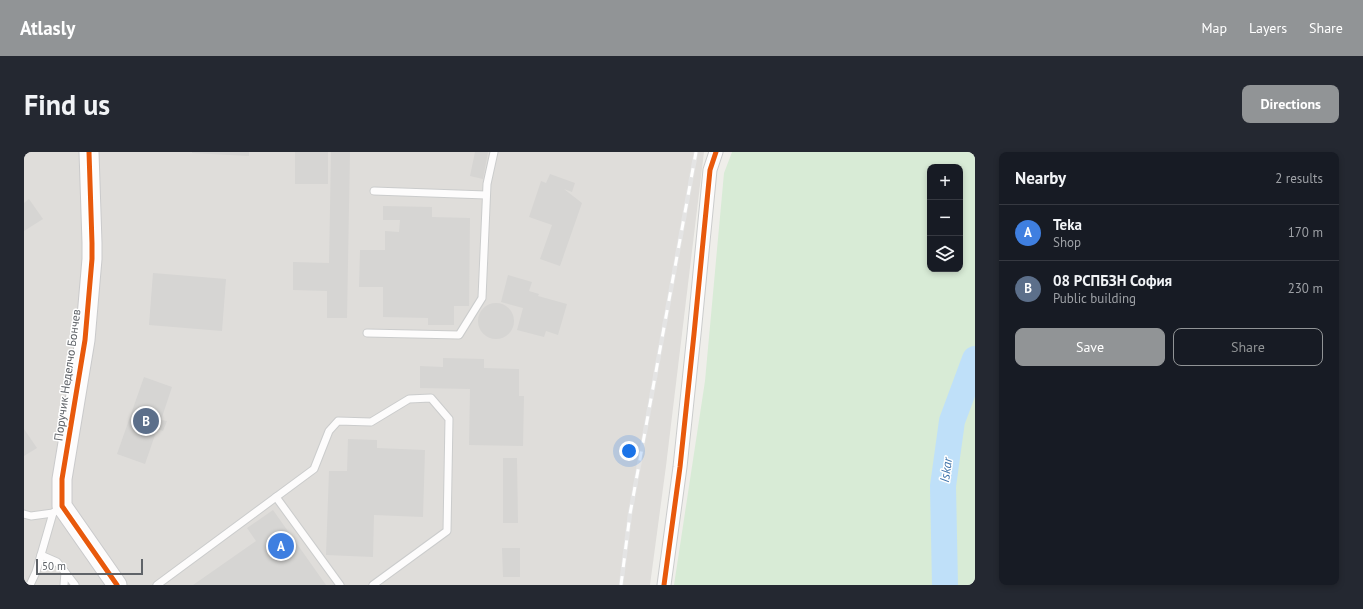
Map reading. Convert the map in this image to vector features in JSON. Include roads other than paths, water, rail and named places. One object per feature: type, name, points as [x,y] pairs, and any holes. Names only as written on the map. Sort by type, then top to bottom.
[{"type":"street","name":"Поручик Неделчо Бончев","points":[[57,509],[85,340],[92,243],[88,152]]},
{"type":"street","points":[[664,585],[681,452],[710,170],[716,152]]},
{"type":"street","points":[[57,509],[117,585]]},
{"type":"lane","points":[[367,333],[459,335],[482,298],[486,195],[494,152]]},
{"type":"lane","points":[[374,191],[486,195]]},
{"type":"lane","points":[[157,585],[314,469],[329,431],[338,421],[371,422],[409,399],[431,398],[449,420],[448,531],[373,585]]},
{"type":"lane","points":[[276,497],[340,585]]},
{"type":"lane","points":[[24,514],[31,516],[57,509]]},
{"type":"lane","points":[[30,585],[36,572],[57,509]]},
{"type":"lane","points":[[41,555],[56,562],[75,585]]},
{"type":"lane","points":[[64,585],[65,572]]},
{"type":"waterway","name":"Iskar","points":[[945,585],[943,486],[952,421],[975,359]]},
{"type":"railway","points":[[621,585],[630,514],[696,152]]},
{"type":"place","name":"08 РСПБЗН София","points":[[146,421]]},
{"type":"place","name":"Teka","points":[[281,546]]}]
